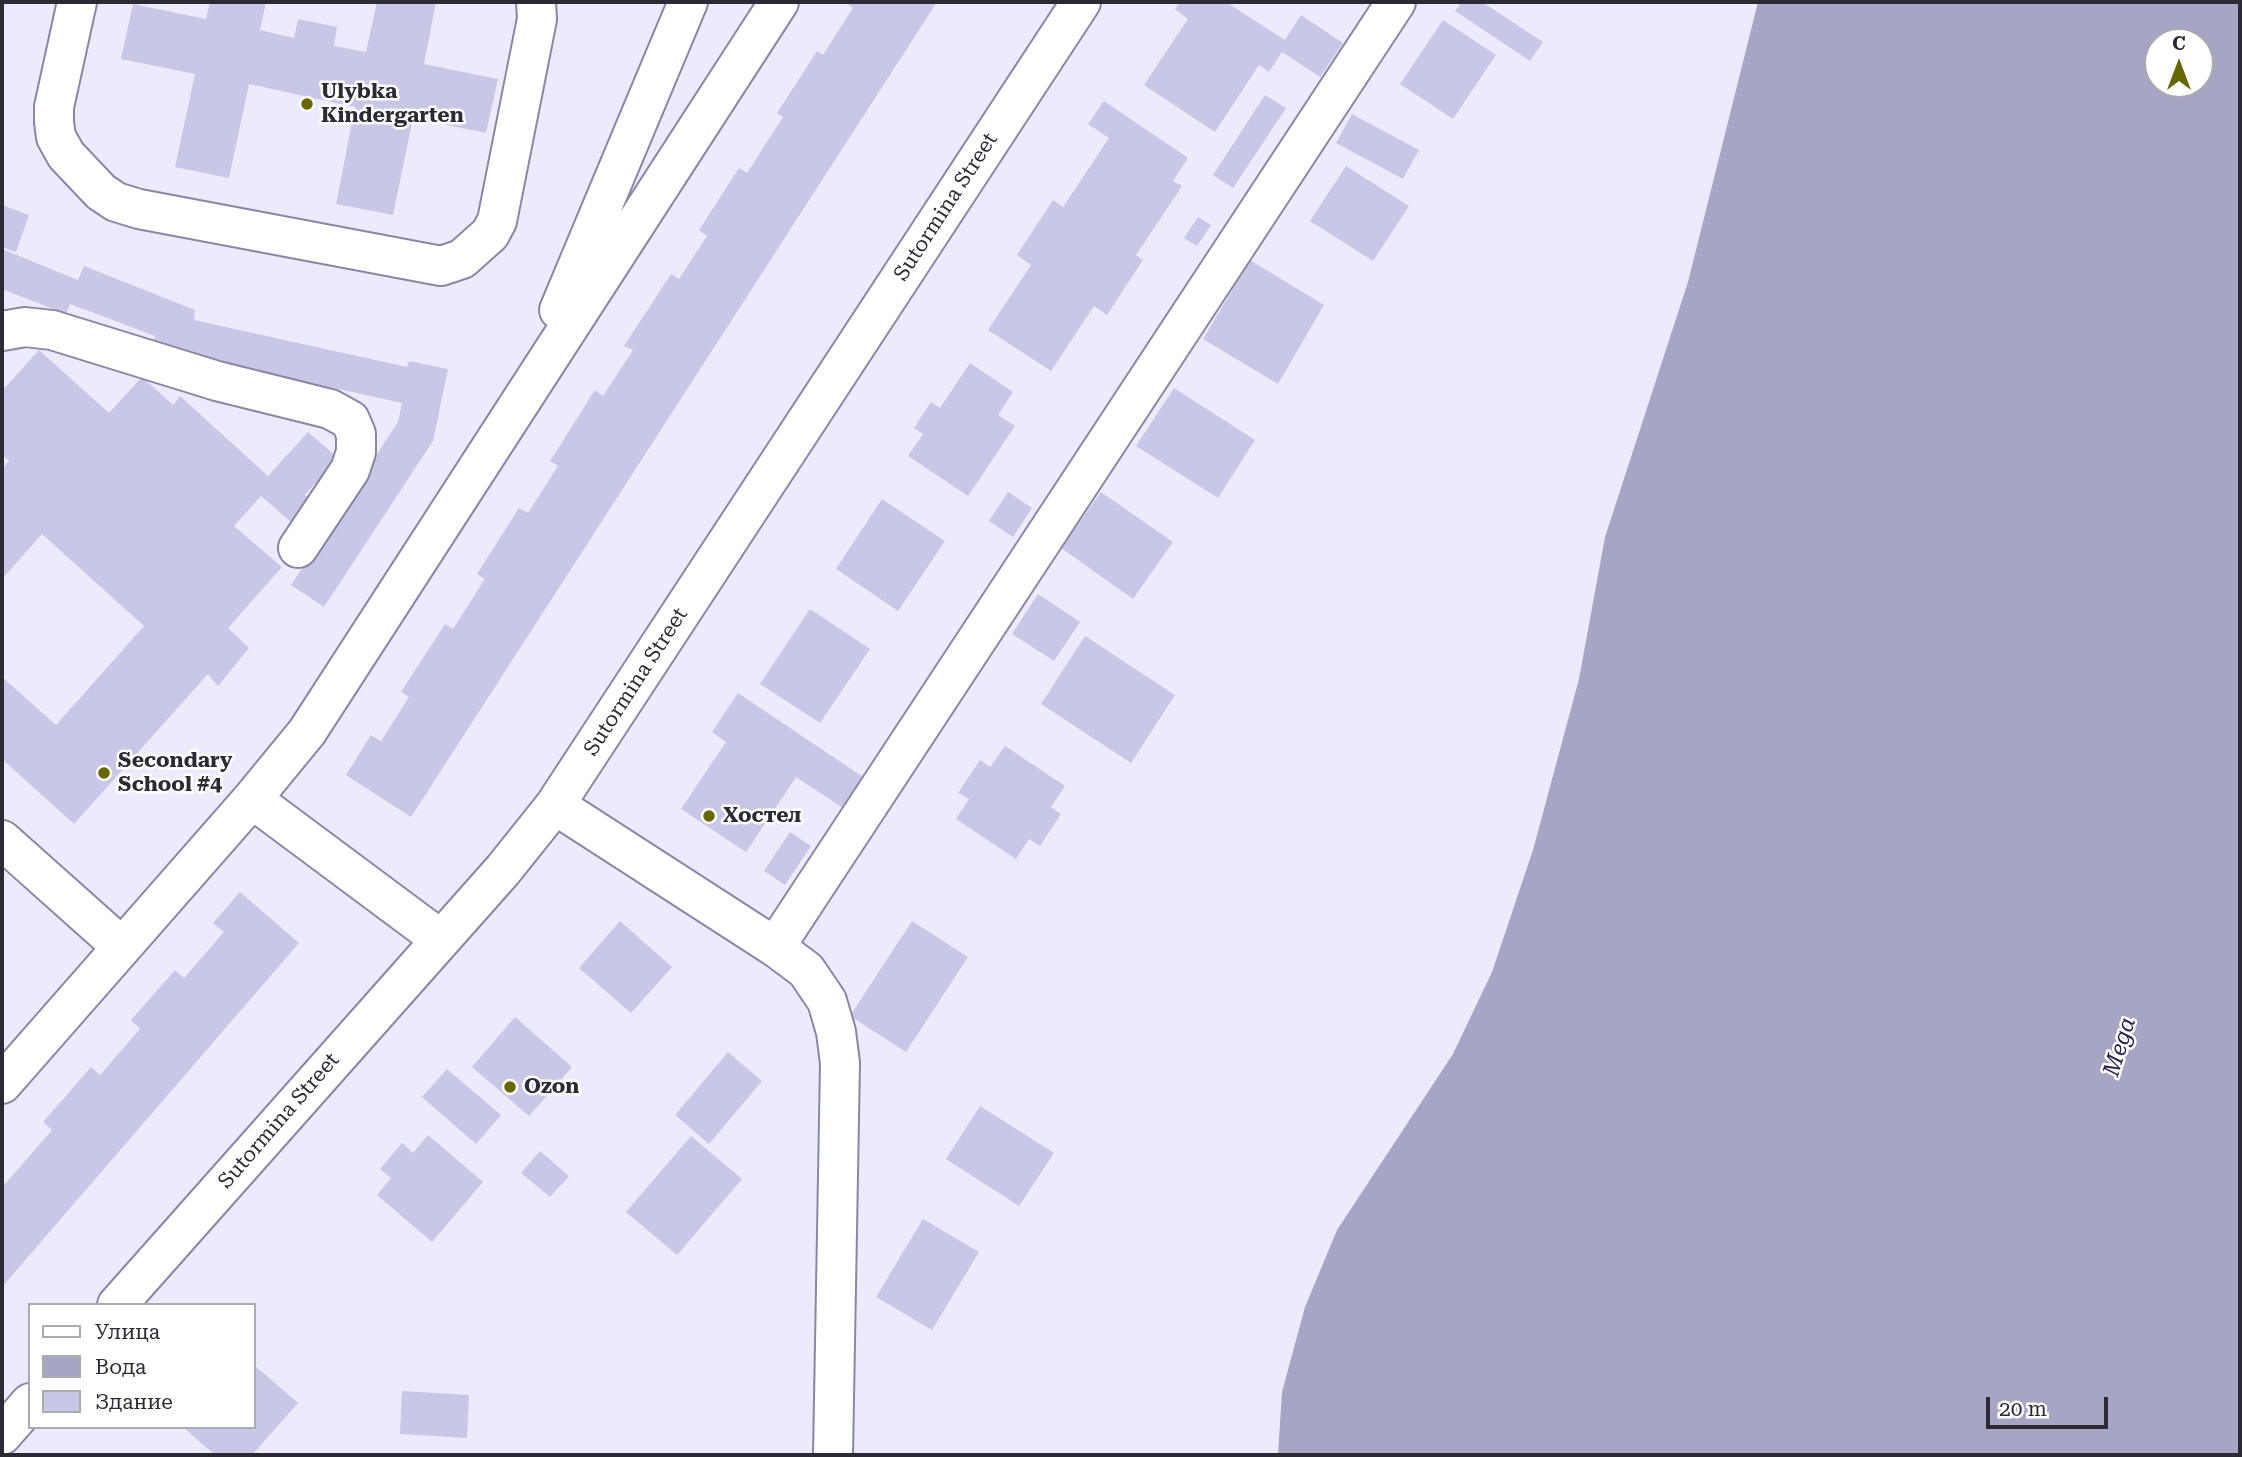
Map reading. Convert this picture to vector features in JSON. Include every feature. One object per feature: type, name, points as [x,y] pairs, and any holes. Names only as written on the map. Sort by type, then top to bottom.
[{"type":"street","points":[[77,2],[54,107],[54,122],[56,137],[66,155],[102,192],[116,202],[139,209],[441,266],[463,259],[490,234],[497,221],[537,19],[536,2]]},
{"type":"street","points":[[521,401],[688,2]]},
{"type":"street","points":[[2,1084],[253,799],[307,732],[779,2]]},
{"type":"street","name":"Sutormina Street","points":[[119,1303],[503,870],[555,805],[1081,2]]},
{"type":"street","points":[[775,947],[1396,2]]},
{"type":"street","points":[[2,331],[25,327],[52,330],[206,377],[330,409],[350,420],[356,434],[356,452],[350,470],[298,548]]},
{"type":"street","points":[[253,799],[440,939]]},
{"type":"street","points":[[555,805],[775,947],[806,970],[827,1002],[836,1032],[840,1063],[833,1455]]},
{"type":"street","points":[[2,840],[122,947]]},
{"type":"street","points":[[2,1435],[28,1405]]},
{"type":"water","name":"Mega","points":[[1758,2],[2240,2],[2240,1455],[1278,1455],[1282,1392],[1305,1307],[1337,1230],[1453,1054],[1492,972],[1533,850],[1579,679],[1605,537],[1688,282]]},
{"type":"building","points":[[210,2],[266,2],[260,30],[294,38],[298,19],[337,27],[334,46],[366,52],[377,2],[436,2],[424,64],[498,79],[486,133],[413,118],[393,215],[336,204],[355,107],[249,84],[229,178],[175,167],[195,74],[121,59],[133,4],[206,19]]},
{"type":"building","points":[[849,2],[937,2],[411,817],[346,775],[371,735],[381,741],[409,697],[401,692],[445,624],[453,629],[485,579],[477,574],[519,508],[528,513],[558,466],[550,461],[595,390],[603,396],[633,350],[624,346],[671,274],[679,279],[707,236],[699,230],[739,168],[747,173],[783,117],[777,113],[817,51],[823,55],[853,8]]},
{"type":"building","points":[[1180,2],[1226,2],[1285,40],[1301,15],[1343,43],[1320,77],[1282,52],[1269,72],[1259,65],[1215,132],[1144,85],[1188,19],[1175,9]]},
{"type":"building","points":[[1462,2],[1482,2],[1543,42],[1530,61],[1455,11]]},
{"type":"building","points":[[1443,20],[1496,55],[1453,119],[1400,84]]},
{"type":"building","points":[[1265,95],[1286,108],[1233,188],[1213,175]]},
{"type":"building","points":[[1104,101],[1188,158],[1173,181],[1182,186],[1136,255],[1143,260],[1107,315],[1094,306],[1051,371],[988,330],[1031,265],[1017,255],[1053,200],[1063,207],[1109,138],[1088,124]]},
{"type":"building","points":[[1352,114],[1419,150],[1403,179],[1336,143]]},
{"type":"building","points":[[1346,166],[1409,206],[1373,261],[1310,221]]},
{"type":"building","points":[[2,205],[29,215],[16,252],[2,247]]},
{"type":"building","points":[[1198,217],[1211,225],[1197,246],[1184,238]]},
{"type":"building","points":[[2,249],[78,280],[84,266],[195,310],[194,320],[407,367],[409,361],[448,369],[433,441],[324,607],[291,585],[398,422],[402,403],[152,348],[155,336],[70,304],[66,314],[2,289]]},
{"type":"building","points":[[1250,260],[1324,305],[1278,384],[1203,339]]},
{"type":"building","points":[[39,350],[109,413],[142,377],[173,405],[180,396],[268,476],[308,432],[338,458],[305,495],[312,500],[292,523],[261,496],[234,526],[282,567],[228,628],[249,648],[218,686],[208,674],[74,824],[2,759],[2,677],[56,725],[144,626],[42,534],[2,579],[2,469],[9,461],[2,454],[2,391]]},
{"type":"building","points":[[970,363],[1013,392],[998,415],[1015,426],[968,496],[908,456],[923,434],[914,428],[931,402],[940,408]]},
{"type":"building","points":[[1174,388],[1255,440],[1218,498],[1136,446]]},
{"type":"building","points":[[1008,492],[1032,508],[1013,537],[989,521]]},
{"type":"building","points":[[1101,492],[1173,542],[1133,599],[1061,548]]},
{"type":"building","points":[[882,499],[945,541],[898,611],[836,569]]},
{"type":"building","points":[[1038,594],[1080,622],[1054,661],[1012,634]]},
{"type":"building","points":[[810,609],[870,649],[820,723],[760,684]]},
{"type":"building","points":[[1085,636],[1175,695],[1131,763],[1041,704]]},
{"type":"building","points":[[738,693],[869,781],[849,812],[796,777],[746,852],[681,809],[726,742],[712,732]]},
{"type":"building","points":[[1005,746],[1065,786],[1051,807],[1061,814],[1040,846],[1029,839],[1016,859],[956,819],[969,799],[958,793],[980,760],[990,767]]},
{"type":"building","points":[[790,832],[811,846],[785,885],[764,871]]},
{"type":"building","points":[[240,892],[299,943],[2,1287],[2,1181],[5,1184],[52,1130],[43,1122],[91,1067],[100,1075],[140,1029],[131,1020],[175,970],[184,978],[224,932],[213,923]]},
{"type":"building","points":[[620,921],[672,967],[631,1013],[579,968]]},
{"type":"building","points":[[912,921],[968,957],[906,1052],[850,1016]]},
{"type":"building","points":[[515,1017],[572,1067],[529,1116],[472,1067]]},
{"type":"building","points":[[728,1052],[762,1081],[709,1144],[675,1115]]},
{"type":"building","points":[[447,1069],[501,1115],[476,1144],[422,1097]]},
{"type":"building","points":[[980,1106],[1054,1153],[1019,1206],[946,1159]]},
{"type":"building","points":[[428,1135],[483,1182],[432,1242],[377,1195],[391,1178],[380,1169],[402,1143],[413,1153]]},
{"type":"building","points":[[691,1136],[742,1179],[677,1255],[626,1212]]},
{"type":"building","points":[[540,1151],[569,1176],[550,1197],[521,1173]]},
{"type":"building","points":[[923,1219],[979,1252],[932,1330],[876,1297]]},
{"type":"building","points":[[256,1367],[298,1403],[252,1455],[215,1455],[185,1429],[256,1429]]},
{"type":"building","points":[[402,1391],[469,1395],[467,1438],[400,1434]]},
{"type":"place","name":"Ulybka Kindergarten","points":[[307,104]]},
{"type":"place","name":"Secondary School #4","points":[[104,773]]},
{"type":"place","name":"Хостел","points":[[709,816]]},
{"type":"place","name":"Ozon","points":[[510,1087]]}]
